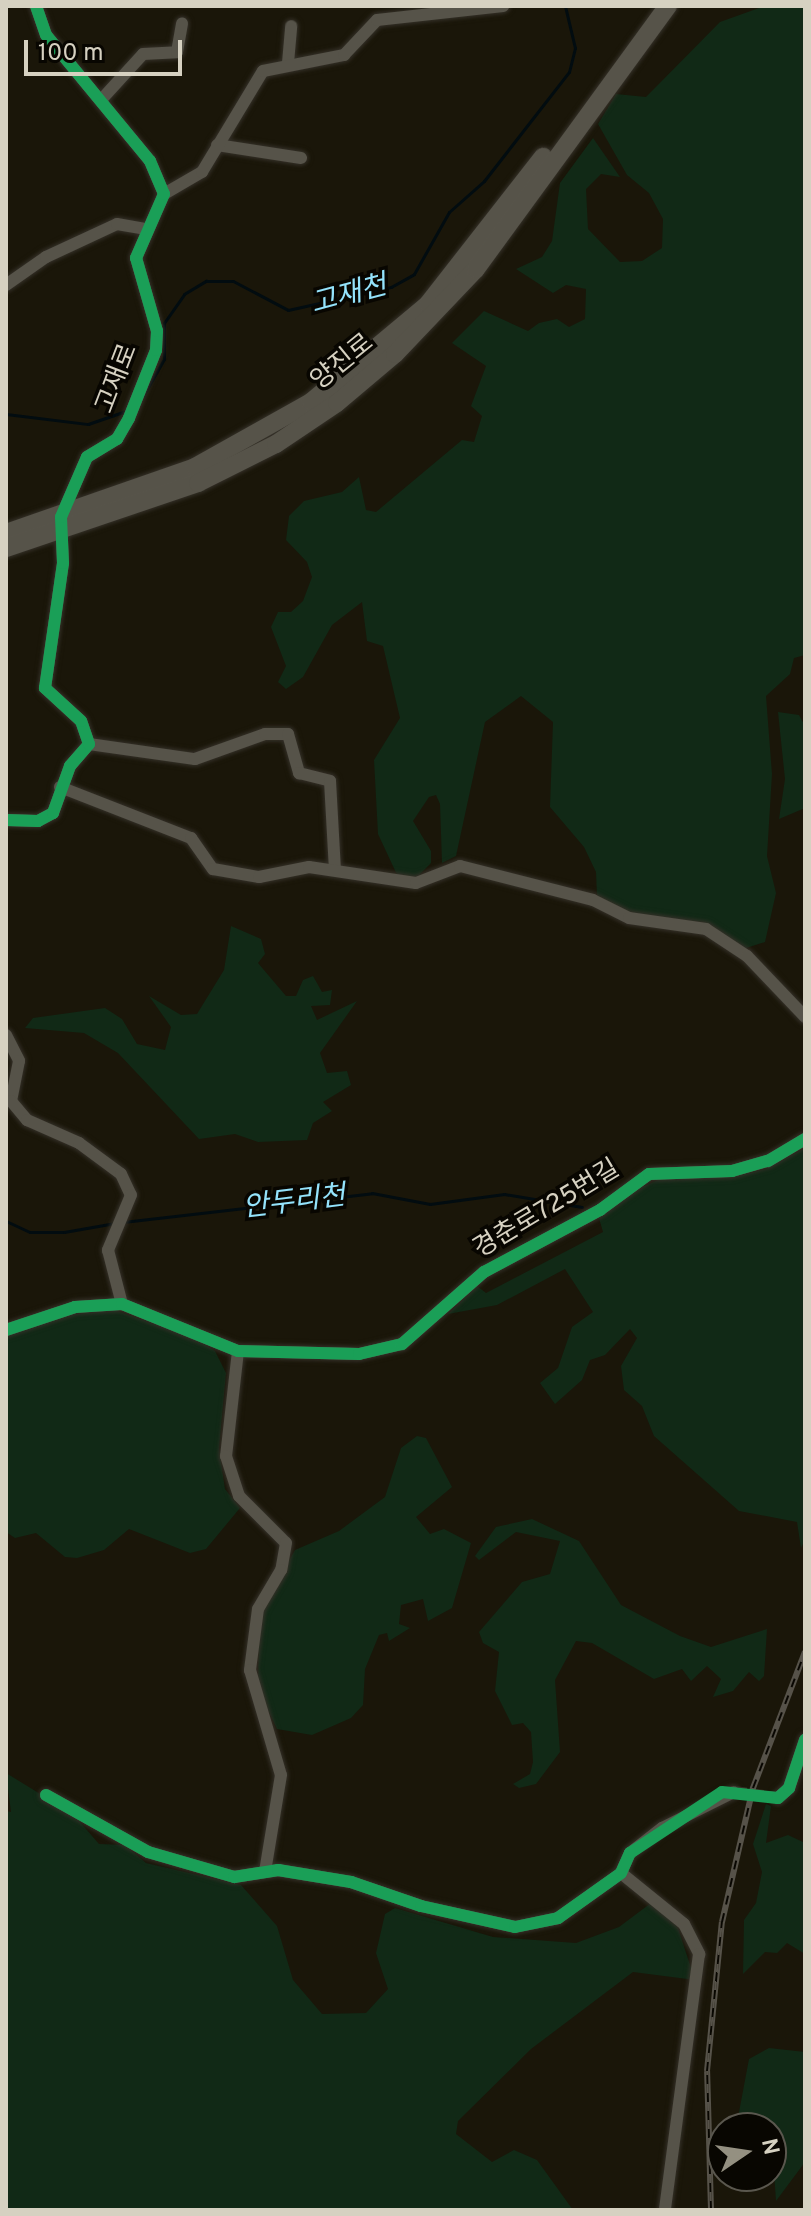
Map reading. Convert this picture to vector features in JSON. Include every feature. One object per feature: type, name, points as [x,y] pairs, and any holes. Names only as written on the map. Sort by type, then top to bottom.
[{"type":"main road","name":"양진로","points":[[6,548],[253,439],[372,355],[483,241],[653,6]]},
{"type":"main road","name":"양진로","points":[[6,533],[61,524],[239,464],[337,403],[395,354],[485,257],[668,6]]},
{"type":"street","points":[[36,6],[46,35],[150,161],[164,194],[193,181],[259,76],[288,63],[344,55],[377,20],[503,6]]},
{"type":"street","points":[[101,100],[143,54],[177,52],[182,23]]},
{"type":"street","points":[[288,63],[291,26]]},
{"type":"street","points":[[217,145],[301,158]]},
{"type":"street","name":"고재로","points":[[89,744],[81,721],[45,688],[63,563],[61,524],[87,457],[117,439],[129,418],[157,331],[136,258],[144,229],[164,194]]},
{"type":"street","points":[[6,285],[46,257],[117,224],[144,229]]},
{"type":"street","points":[[6,820],[38,821],[53,813],[60,787],[89,744],[195,759],[265,734],[288,734],[299,773],[330,781],[335,870]]},
{"type":"street","points":[[60,787],[191,838],[213,869],[259,877],[309,867],[416,883],[460,866],[593,900],[629,918],[706,929],[747,956],[805,1017]]},
{"type":"street","points":[[6,1035],[19,1061],[11,1101],[27,1120],[79,1143],[121,1174],[131,1195],[112,1234],[108,1250],[122,1304]]},
{"type":"street","name":"경춘로725번길","points":[[6,1330],[75,1307],[122,1304],[238,1351],[343,1355],[402,1344],[484,1272],[600,1210],[649,1174],[732,1171],[768,1161],[805,1139]]},
{"type":"street","points":[[238,1351],[226,1456],[239,1496],[286,1543],[281,1570],[258,1609],[250,1670],[281,1775],[265,1872]]},
{"type":"street","points":[[778,1798],[789,1788],[805,1740]]},
{"type":"street","points":[[46,1795],[148,1852],[234,1877],[265,1872],[351,1882],[421,1906],[515,1927],[558,1918],[621,1873],[630,1853],[662,1828],[734,1792]]},
{"type":"street","points":[[621,1873],[684,1924],[699,1954],[665,2210]]},
{"type":"green space","points":[[805,6],[805,655],[794,658],[790,674],[766,696],[772,774],[767,856],[776,893],[765,942],[743,949],[703,922],[635,917],[597,897],[596,872],[584,847],[550,807],[553,722],[521,696],[485,722],[456,856],[442,863],[440,804],[436,795],[429,797],[413,821],[431,851],[431,863],[416,878],[399,879],[378,834],[374,760],[400,718],[383,646],[367,641],[362,602],[332,625],[303,677],[286,689],[278,682],[286,666],[271,627],[278,612],[291,612],[303,601],[312,577],[307,562],[286,540],[289,516],[304,501],[342,492],[359,477],[366,510],[376,512],[462,440],[474,442],[482,416],[471,406],[486,366],[452,343],[484,311],[528,331],[539,323],[557,319],[569,327],[585,319],[586,289],[566,285],[553,293],[516,269],[542,257],[552,241],[560,183],[593,138],[620,177],[601,174],[586,189],[588,229],[620,262],[642,261],[662,248],[663,219],[649,193],[627,175],[598,124],[616,94],[646,97],[720,22],[759,8]]},
{"type":"green space","points":[[778,712],[799,715],[805,726],[805,808],[779,819],[785,779]]},
{"type":"green space","points":[[231,926],[261,939],[265,954],[258,963],[286,996],[296,996],[303,980],[313,976],[322,992],[332,990],[330,1005],[311,1006],[317,1020],[357,1001],[320,1053],[327,1073],[347,1071],[351,1085],[323,1102],[332,1111],[313,1123],[307,1140],[258,1142],[235,1134],[199,1139],[118,1053],[84,1033],[25,1028],[33,1018],[105,1008],[122,1019],[137,1044],[165,1050],[171,1027],[149,996],[181,1015],[197,1014],[224,970]]},
{"type":"green space","points":[[805,1148],[805,1540],[801,1548],[797,1522],[739,1511],[654,1436],[642,1406],[624,1390],[621,1366],[637,1338],[630,1329],[605,1355],[590,1360],[582,1380],[555,1404],[540,1383],[558,1368],[572,1327],[593,1312],[565,1269],[497,1305],[448,1314],[477,1286],[486,1293],[603,1232],[599,1218],[642,1187],[665,1177],[733,1177],[766,1169]]},
{"type":"green space","points":[[114,1310],[197,1339],[215,1351],[226,1373],[219,1449],[225,1489],[240,1508],[206,1549],[190,1553],[129,1529],[104,1550],[77,1558],[65,1557],[36,1533],[15,1538],[6,1532],[6,1334],[68,1315]]},
{"type":"green space","points":[[417,1436],[426,1438],[452,1487],[416,1517],[430,1534],[444,1529],[471,1543],[452,1608],[428,1621],[423,1599],[401,1605],[399,1624],[410,1628],[389,1641],[387,1633],[379,1635],[365,1669],[363,1705],[351,1718],[312,1735],[277,1729],[258,1689],[259,1614],[295,1550],[339,1531],[385,1497],[401,1448]]},
{"type":"green space","points":[[532,1519],[579,1541],[621,1605],[680,1636],[711,1647],[767,1629],[764,1676],[759,1681],[749,1672],[733,1691],[713,1697],[721,1679],[707,1666],[691,1681],[682,1669],[654,1679],[592,1643],[576,1641],[555,1680],[560,1752],[536,1784],[519,1788],[513,1784],[530,1774],[533,1762],[531,1732],[523,1723],[512,1725],[495,1691],[499,1652],[483,1643],[479,1632],[522,1582],[550,1574],[560,1541],[516,1532],[479,1560],[475,1556],[496,1527]]},
{"type":"green space","points":[[6,1773],[73,1814],[99,1844],[125,1845],[146,1863],[241,1885],[277,1926],[293,1980],[322,2014],[366,2013],[388,1989],[376,1953],[385,1914],[395,1908],[493,1937],[576,1943],[619,1927],[651,1903],[676,1922],[695,1980],[633,1972],[531,2049],[458,2121],[456,2134],[492,2162],[514,2150],[537,2160],[573,2210],[6,2210],[6,1811],[11,1812]]},
{"type":"green space","points":[[766,1804],[771,1806],[766,1843],[788,1835],[805,1843],[805,1954],[787,1943],[777,1953],[765,1952],[743,1974],[744,1920],[756,1903],[762,1872],[753,1844]]},
{"type":"green space","points":[[769,2048],[805,2052],[805,2162],[787,2186],[787,2112],[739,2112],[749,2059]]},
{"type":"waterway","name":"고재천","points":[[139,403],[164,359],[164,323],[184,294],[206,281],[233,281],[288,310],[391,287],[414,274],[449,212],[484,181],[569,72],[575,48],[565,6]]},
{"type":"waterway","name":"고재천","points":[[6,414],[88,424],[126,411]]},
{"type":"waterway","name":"안두리천","points":[[123,1222],[372,1193],[430,1204],[504,1194],[582,1207]]},
{"type":"waterway","name":"안두리천","points":[[6,1221],[30,1232],[64,1232],[115,1223]]},
{"type":"tunnel","points":[[734,1792],[778,1798]]},
{"type":"railway","points":[[711,2210],[707,2071],[722,1922],[753,1788],[805,1652]]},
{"type":"cycle path","points":[[6,820],[38,821],[53,813],[70,766],[89,744],[81,721],[45,688],[63,563],[61,517],[87,457],[117,439],[129,418],[156,350],[157,331],[136,258],[164,194],[150,161],[46,35],[36,6]]},
{"type":"cycle path","points":[[6,1330],[75,1307],[122,1304],[238,1351],[359,1354],[402,1344],[484,1272],[600,1210],[649,1174],[732,1171],[768,1161],[805,1139]]},
{"type":"cycle path","points":[[46,1795],[148,1852],[234,1877],[278,1870],[351,1882],[421,1906],[515,1927],[558,1918],[621,1873],[630,1853],[722,1792],[778,1798],[789,1788],[805,1740]]}]
